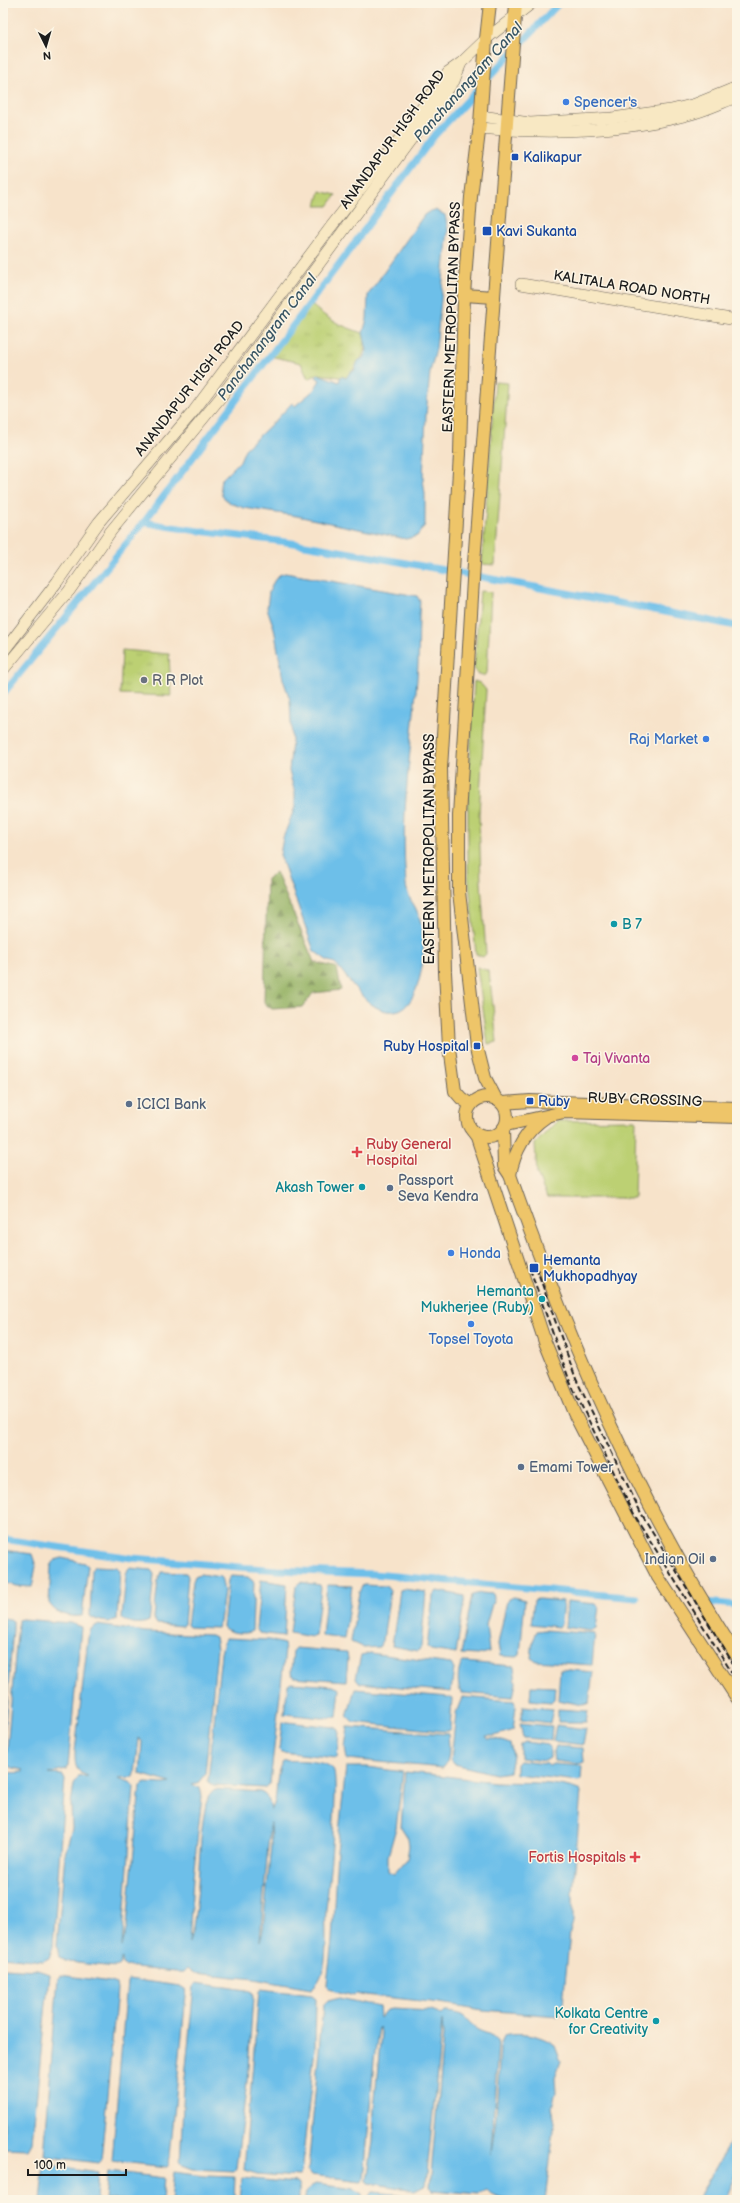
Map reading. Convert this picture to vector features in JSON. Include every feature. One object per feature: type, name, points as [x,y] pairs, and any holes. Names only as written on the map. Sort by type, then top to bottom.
[{"type":"main road","name":"EASTERN METROPOLITAN BYPASS","points":[[471,1105],[461,1098],[455,1091],[449,1047],[445,972],[441,769],[455,562],[464,378],[462,351],[464,295],[471,197],[482,110],[490,3]]},
{"type":"main road","points":[[516,3],[474,563],[459,816],[459,892],[478,1046],[485,1078],[507,1113],[504,1127],[504,1166],[510,1175],[535,1245],[614,1437],[661,1514],[700,1598],[737,1656]]},
{"type":"main road","points":[[462,63],[514,22],[532,3]]},
{"type":"main road","name":"ANANDAPUR HIGH ROAD","points":[[3,652],[58,582],[99,522],[193,412],[330,228],[401,137],[448,72],[462,63]]},
{"type":"main road","name":"ANANDAPUR HIGH ROAD","points":[[3,670],[69,591],[111,531],[220,398],[454,81],[462,63]]},
{"type":"main road","points":[[479,128],[530,123],[601,119],[651,113],[695,104],[737,88]]},
{"type":"main road","points":[[482,110],[506,125],[581,132],[652,124],[690,115],[737,97]]},
{"type":"main road","name":"KALITALA ROAD NORTH","points":[[521,284],[737,320]]},
{"type":"main road","points":[[464,295],[494,297]]},
{"type":"main road","points":[[737,1108],[499,1101],[481,1098],[471,1105],[467,1117],[472,1130],[477,1137],[495,1188],[545,1342],[574,1413],[658,1577],[737,1698]]},
{"type":"main road","name":"RUBY CROSSING","points":[[472,1130],[482,1136],[488,1137],[498,1133],[504,1127],[552,1114],[589,1112],[737,1117]]},
{"type":"main road","points":[[510,1175],[514,1159],[526,1136],[536,1124],[552,1114]]},
{"type":"green space","points":[[320,191],[336,195],[328,206],[316,206]]},
{"type":"green space","points":[[310,303],[321,313],[334,321],[363,333],[365,340],[364,352],[358,363],[346,378],[318,374],[308,379],[301,363],[270,356]]},
{"type":"green space","points":[[495,382],[508,383],[495,565],[482,564]]},
{"type":"green space","points":[[480,591],[491,592],[487,673],[483,676],[477,674],[474,668]]},
{"type":"green space","points":[[122,650],[169,654],[171,696],[120,694]]},
{"type":"green space","points":[[474,681],[480,683],[486,690],[479,815],[481,882],[486,954],[483,957],[476,954],[468,873],[468,799]]},
{"type":"green space","points":[[276,872],[314,962],[337,968],[341,990],[313,993],[303,1007],[272,1009],[264,1003],[267,879]]},
{"type":"green space","points":[[477,967],[489,971],[497,1042],[488,1044]]},
{"type":"green space","points":[[636,1120],[634,1198],[547,1198],[537,1174],[535,1144],[557,1121]]},
{"type":"water","points":[[435,210],[445,215],[448,230],[436,349],[430,372],[426,415],[423,479],[425,494],[425,525],[417,536],[406,539],[297,516],[244,508],[230,503],[222,496],[220,486],[221,480],[240,461],[245,449],[292,403],[295,406],[314,390],[320,380],[316,377],[318,374],[339,382],[341,376],[346,378],[351,371],[354,371],[358,361],[363,358],[367,350],[363,333],[367,319],[368,295],[424,215]]},
{"type":"water","points":[[285,573],[417,596],[420,601],[418,664],[406,792],[404,843],[406,887],[422,926],[423,957],[421,971],[414,995],[405,1007],[399,1010],[389,1011],[379,1009],[371,1004],[362,996],[335,963],[328,961],[314,951],[280,855],[283,838],[295,807],[295,793],[289,771],[292,742],[290,700],[283,679],[274,628],[267,608],[269,592],[274,581],[279,575]]},
{"type":"water","points":[[3,1550],[32,1554],[36,1566],[32,1587],[17,1586],[3,1582]]},
{"type":"water","points":[[62,1558],[85,1563],[88,1566],[82,1616],[72,1616],[59,1613],[49,1603],[51,1566],[55,1560]]},
{"type":"water","points":[[94,1566],[117,1567],[120,1571],[117,1620],[111,1622],[104,1621],[90,1616],[92,1570]]},
{"type":"water","points":[[129,1568],[151,1570],[154,1574],[149,1621],[131,1623],[122,1618],[126,1575]]},
{"type":"water","points":[[161,1572],[186,1573],[188,1576],[184,1624],[182,1626],[157,1624],[154,1619],[158,1580]]},
{"type":"water","points":[[200,1574],[221,1577],[224,1591],[220,1622],[217,1628],[189,1627],[187,1625],[193,1581],[195,1576]]},
{"type":"water","points":[[231,1576],[248,1577],[254,1582],[252,1631],[241,1633],[233,1632],[223,1627],[228,1580]]},
{"type":"water","points":[[261,1580],[287,1584],[284,1636],[259,1633],[256,1628]]},
{"type":"water","points":[[300,1582],[320,1585],[321,1588],[315,1636],[312,1637],[290,1633],[296,1586]]},
{"type":"water","points":[[327,1585],[352,1586],[344,1639],[322,1636]]},
{"type":"water","points":[[363,1585],[386,1586],[390,1591],[383,1641],[379,1647],[364,1648],[351,1642],[359,1592]]},
{"type":"water","points":[[403,1589],[426,1592],[421,1647],[418,1651],[392,1646],[400,1590]]},
{"type":"water","points":[[437,1591],[465,1596],[456,1654],[431,1650],[427,1647],[433,1596]]},
{"type":"water","points":[[481,1593],[493,1594],[494,1597],[486,1625],[489,1652],[478,1655],[461,1654],[472,1595]]},
{"type":"water","points":[[514,1597],[525,1600],[520,1655],[517,1657],[500,1656],[498,1644],[506,1605],[508,1599]]},
{"type":"water","points":[[534,1600],[563,1601],[561,1624],[559,1627],[531,1624]]},
{"type":"water","points":[[567,1601],[596,1604],[599,1607],[596,1628],[591,1631],[565,1627]]},
{"type":"water","points":[[3,1618],[13,1621],[13,1629],[3,1748]]},
{"type":"water","points":[[22,1619],[71,1623],[81,1627],[68,1766],[66,1770],[49,1774],[63,1775],[65,1779],[53,1946],[49,1958],[43,1961],[3,1957],[3,1797],[6,1776],[8,1773],[23,1772],[23,1770],[10,1767],[6,1760],[18,1620]]},
{"type":"water","points":[[97,1625],[146,1632],[211,1635],[215,1637],[217,1649],[205,1774],[198,1783],[191,1784],[200,1788],[202,1796],[193,1877],[189,1943],[196,1909],[203,1821],[208,1797],[212,1792],[215,1789],[260,1792],[266,1795],[271,1811],[274,1805],[278,1773],[283,1761],[317,1762],[333,1769],[335,1777],[335,1792],[326,1909],[326,1952],[322,1974],[318,1982],[311,1989],[254,1979],[195,1973],[187,1968],[183,1972],[176,1972],[126,1967],[122,1964],[122,1958],[119,1965],[115,1967],[69,1962],[59,1958],[57,1944],[65,1854],[72,1828],[71,1804],[74,1784],[78,1777],[88,1776],[78,1770],[75,1761],[75,1752],[88,1638],[91,1629]],"holes":[[[139,1738],[142,1740],[140,1774],[171,1783],[145,1783],[140,1786],[127,1925],[122,1947],[134,1787],[130,1782],[118,1778],[134,1777]],[[270,1822],[271,1845],[263,1929],[260,1941]]]},
{"type":"water","points":[[544,1630],[595,1634],[592,1665],[536,1661],[531,1658],[533,1640],[537,1631]]},
{"type":"water","points":[[225,1638],[269,1640],[284,1644],[285,1650],[270,1783],[264,1788],[213,1785],[208,1781],[221,1653]]},
{"type":"water","points":[[295,1648],[347,1652],[348,1659],[346,1681],[294,1677],[291,1673],[293,1650]]},
{"type":"water","points":[[370,1653],[451,1664],[454,1668],[451,1692],[360,1683],[356,1678],[361,1655]]},
{"type":"water","points":[[463,1662],[514,1666],[516,1683],[513,1697],[461,1693],[458,1677]]},
{"type":"water","points":[[560,1669],[593,1672],[589,1703],[583,1705],[558,1700]]},
{"type":"water","points":[[291,1683],[333,1686],[340,1689],[337,1717],[322,1718],[284,1714],[288,1685]]},
{"type":"water","points":[[531,1686],[555,1687],[554,1699],[551,1702],[530,1700]]},
{"type":"water","points":[[355,1689],[448,1697],[452,1699],[450,1729],[447,1731],[441,1731],[353,1722],[347,1716]]},
{"type":"water","points":[[462,1697],[514,1701],[516,1707],[513,1730],[495,1736],[486,1736],[488,1739],[496,1739],[510,1744],[513,1755],[510,1772],[495,1774],[454,1764],[451,1760],[456,1713]]},
{"type":"water","points":[[523,1706],[553,1709],[550,1723],[521,1719]]},
{"type":"water","points":[[558,1709],[588,1711],[586,1722],[558,1722]]},
{"type":"water","points":[[286,1722],[335,1727],[339,1730],[337,1758],[282,1752],[279,1749],[282,1723]]},
{"type":"water","points":[[520,1723],[552,1726],[551,1740],[523,1738]]},
{"type":"water","points":[[556,1725],[586,1729],[583,1745],[553,1741]]},
{"type":"water","points":[[348,1727],[448,1734],[449,1752],[446,1765],[443,1768],[347,1759],[345,1747]]},
{"type":"water","points":[[525,1742],[548,1745],[550,1747],[550,1758],[545,1761],[520,1758],[520,1745]]},
{"type":"water","points":[[556,1746],[583,1748],[584,1762],[579,1764],[554,1761],[553,1754]]},
{"type":"water","points":[[519,1761],[547,1764],[549,1766],[553,1764],[582,1766],[581,1779],[579,1781],[516,1774],[516,1764]]},
{"type":"water","points":[[346,1767],[367,1767],[403,1772],[396,1828],[388,1856],[388,1871],[394,1874],[407,1859],[409,1846],[408,1838],[401,1827],[405,1772],[495,1782],[551,1784],[581,1791],[573,1893],[573,1922],[570,1932],[562,2014],[558,2016],[483,2010],[440,2003],[356,1994],[354,1996],[328,1989],[327,1984],[332,1940],[337,1851]]},
{"type":"water","points":[[3,1968],[37,1970],[49,1974],[32,2142],[28,2149],[3,2148]]},
{"type":"water","points":[[60,1975],[116,1984],[117,1990],[101,2160],[98,2163],[44,2156],[58,1977]]},
{"type":"water","points":[[129,1979],[180,1986],[185,1989],[186,1995],[169,2165],[167,2167],[112,2161],[127,1982]]},
{"type":"water","points":[[196,1983],[252,1992],[253,1998],[247,2082],[236,2168],[234,2171],[193,2169],[180,2164],[184,2087],[194,1986]]},
{"type":"water","points":[[261,1989],[312,1995],[316,1998],[315,2048],[301,2174],[299,2177],[257,2174],[244,2170],[259,1991]]},
{"type":"water","points":[[340,1998],[379,2007],[380,2017],[386,2010],[392,2009],[431,2011],[442,2015],[445,2012],[458,2014],[473,2027],[495,2038],[498,2044],[491,2154],[496,2116],[500,2047],[504,2035],[517,2033],[537,2036],[555,2045],[561,2061],[555,2077],[556,2093],[552,2107],[555,2122],[545,2200],[504,2199],[490,2194],[487,2190],[479,2194],[433,2190],[430,2187],[443,2035],[442,2021],[426,2184],[415,2190],[369,2183],[367,2180],[373,2142],[374,2109],[381,2032],[379,2027],[374,2060],[364,2179],[361,2181],[311,2175],[308,2171],[323,2006],[328,2001]]},
{"type":"water","points":[[737,2125],[737,2173],[725,2200],[697,2200],[731,2141]]},
{"type":"water","points":[[44,2164],[98,2172],[96,2200],[40,2200]]},
{"type":"water","points":[[108,2171],[164,2178],[162,2200],[105,2200]]},
{"type":"water","points":[[174,2172],[204,2176],[235,2177],[234,2200],[171,2200]]},
{"type":"water","points":[[242,2178],[296,2183],[299,2185],[299,2200],[240,2200]]},
{"type":"water","points":[[316,2184],[354,2189],[362,2194],[363,2200],[305,2200],[308,2190]]},
{"type":"water","points":[[373,2192],[417,2196],[422,2200],[368,2200],[369,2196]]},
{"type":"waterway","name":"Panchanangram Canal","points":[[3,694],[144,522],[435,135],[559,3]]},
{"type":"waterway","points":[[144,522],[184,529],[285,542],[521,584],[737,626]]},
{"type":"waterway","points":[[3,1539],[132,1558],[277,1570],[373,1574],[637,1598]]},
{"type":"waterway","points":[[703,1602],[737,1605]]},
{"type":"railway","points":[[536,1267],[576,1379],[641,1513],[737,1670]]},
{"type":"railway","points":[[530,1269],[570,1382],[635,1516],[737,1681]]},
{"type":"place","name":"Spencer's","points":[[566,102]]},
{"type":"place","name":"Kalikapur","points":[[515,157]]},
{"type":"place","name":"Kavi Sukanta","points":[[487,231]]},
{"type":"place","name":"R R Plot","points":[[144,680]]},
{"type":"place","name":"Raj Market","points":[[706,739]]},
{"type":"place","name":"B 7","points":[[614,924]]},
{"type":"place","name":"Ruby Hospital","points":[[477,1046]]},
{"type":"place","name":"Taj Vivanta","points":[[575,1058]]},
{"type":"place","name":"Ruby","points":[[530,1101]]},
{"type":"place","name":"ICICI Bank","points":[[129,1104]]},
{"type":"place","name":"Ruby General Hospital","points":[[357,1152]]},
{"type":"place","name":"Akash Tower","points":[[362,1187]]},
{"type":"place","name":"Passport Seva Kendra","points":[[390,1188]]},
{"type":"place","name":"Honda","points":[[451,1253]]},
{"type":"place","name":"Hemanta Mukhopadhyay","points":[[534,1268]]},
{"type":"place","name":"Hemanta Mukherjee (Ruby)","points":[[542,1299]]},
{"type":"place","name":"Topsel Toyota","points":[[471,1324]]},
{"type":"place","name":"Emami Tower","points":[[521,1467]]},
{"type":"place","name":"Indian Oil","points":[[713,1559]]},
{"type":"place","name":"Fortis Hospitals","points":[[635,1857]]},
{"type":"place","name":"Kolkata Centre for Creativity","points":[[656,2021]]}]
